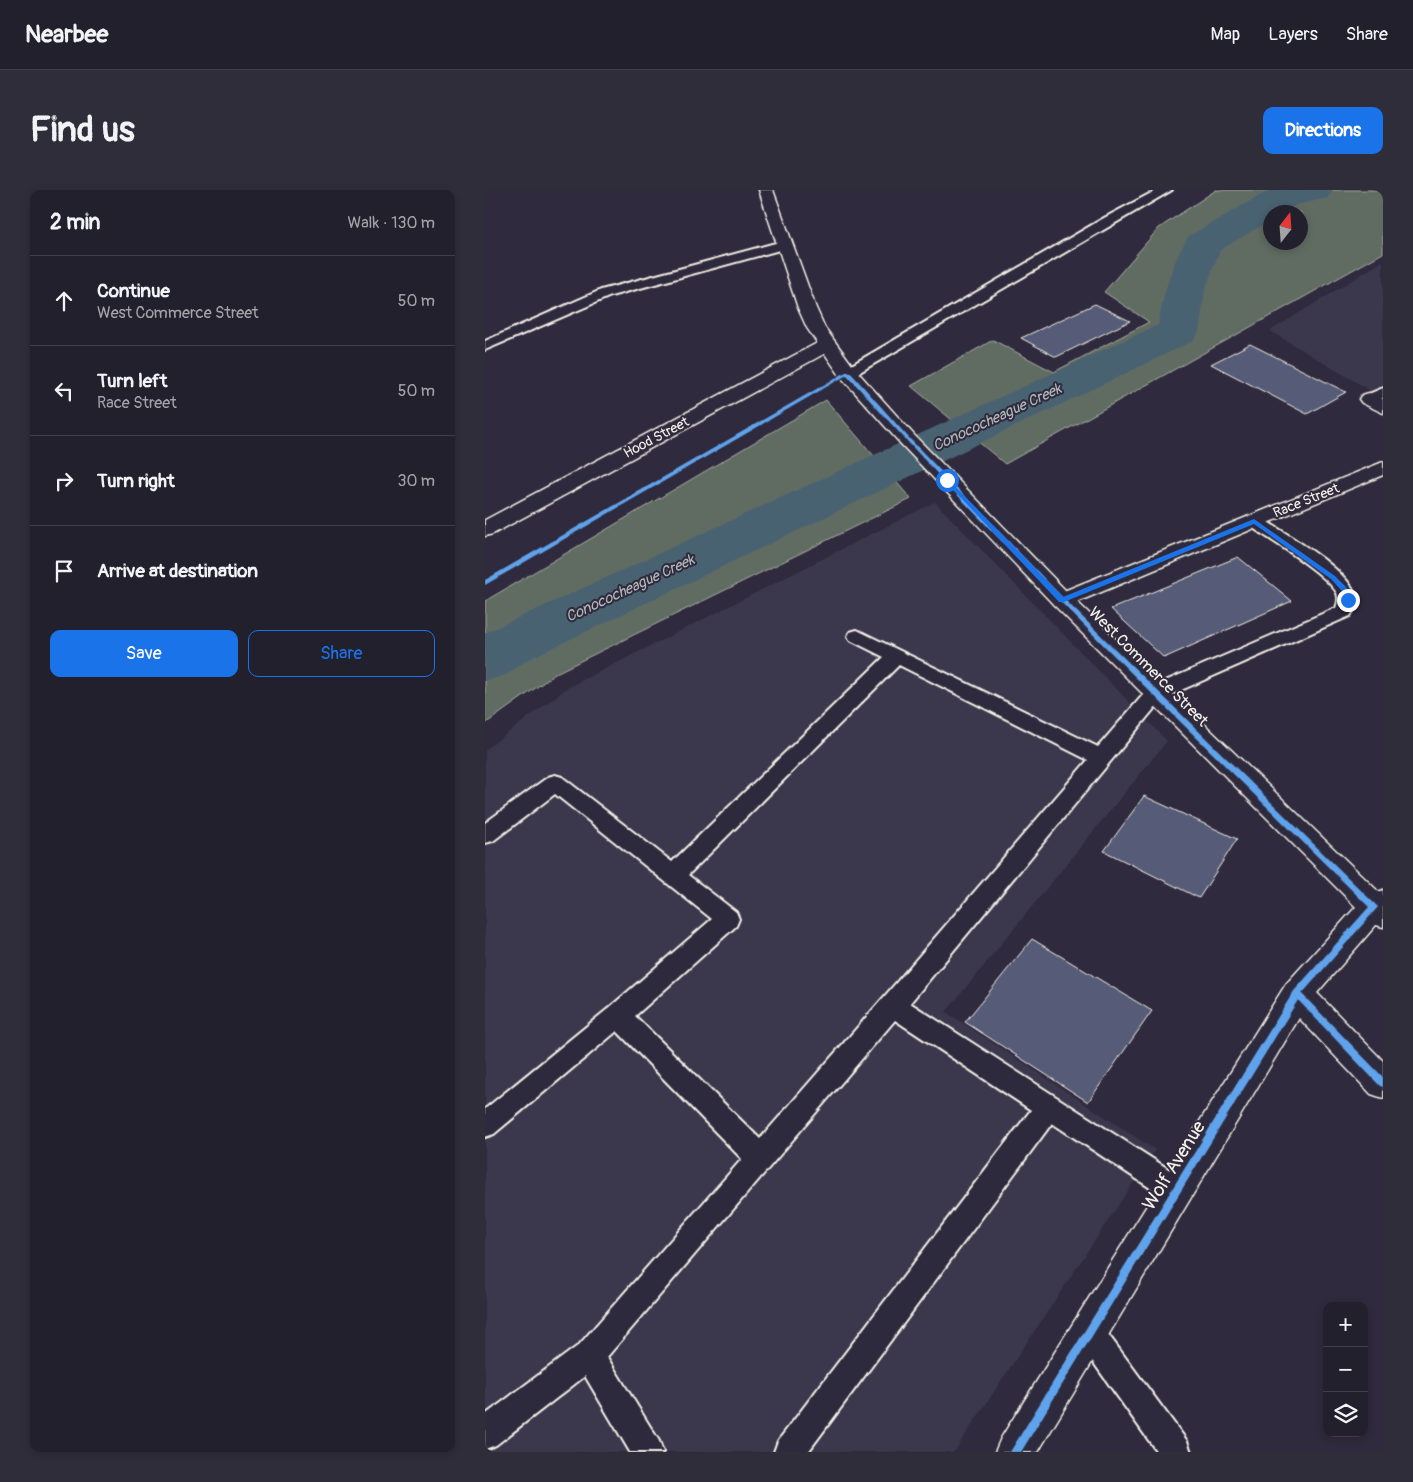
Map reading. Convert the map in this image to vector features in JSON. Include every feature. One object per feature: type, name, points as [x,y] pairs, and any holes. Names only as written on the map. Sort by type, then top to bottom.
[{"type":"street","name":"West Commerce Street","points":[[766,190],[783,245],[807,308],[827,345],[848,373],[1062,600],[1380,908]]},
{"type":"street","name":"Hood Street","points":[[485,529],[827,345]]},
{"type":"street","name":"Race Street","points":[[1062,600],[1383,468]]},
{"type":"street","name":"Wolf Avenue","points":[[1015,1452],[1297,994],[1380,908]]},
{"type":"street","points":[[1297,994],[1383,1083]]},
{"type":"lane","points":[[848,373],[1108,221],[1166,190]]},
{"type":"lane","points":[[485,346],[607,293],[783,245]]},
{"type":"lane","points":[[485,1434],[589,1355],[893,1005],[1156,693],[1345,612],[1348,600],[1344,589],[1333,578],[1254,521]]},
{"type":"lane","points":[[857,636],[1101,758]]},
{"type":"lane","points":[[672,876],[897,656]]},
{"type":"lane","points":[[485,835],[555,783],[728,919],[618,1016],[485,1124]]},
{"type":"lane","points":[[893,1005],[1177,1190]]},
{"type":"lane","points":[[618,1016],[760,1158]]},
{"type":"lane","points":[[789,1452],[1049,1107]]},
{"type":"lane","points":[[1089,1332],[1176,1452]]},
{"type":"lane","points":[[589,1355],[648,1452]]},
{"type":"shaded area","points":[[1216,190],[1383,190],[1383,253],[1005,464],[911,386],[993,340],[1054,372],[1149,322],[1104,292],[1159,228]]},
{"type":"shaded area","points":[[1383,261],[1383,398],[1270,331]]},
{"type":"shaded area","points":[[826,400],[911,499],[558,672],[485,724],[485,601]]},
{"type":"shaded area","points":[[935,502],[1167,741],[946,1012],[1155,1150],[954,1452],[485,1452],[485,750],[567,688]]},
{"type":"building","points":[[1095,304],[1130,321],[1056,357],[1021,338]]},
{"type":"building","points":[[1250,344],[1346,392],[1307,414],[1211,364]]},
{"type":"building","points":[[1238,557],[1292,601],[1164,658],[1111,609]]},
{"type":"building","points":[[1144,796],[1237,839],[1199,898],[1104,851]]},
{"type":"building","points":[[1032,939],[1152,1011],[1088,1102],[965,1022]]},
{"type":"waterway","name":"Conococheague Creek","points":[[485,661],[507,646],[1178,332],[1185,290],[1203,244],[1284,197],[1315,190]]},
{"type":"cycle path","points":[[485,583],[848,373],[907,439],[1062,600],[1374,907],[1297,994],[1015,1452]]},
{"type":"cycle path","points":[[1297,994],[1383,1083]]},
{"type":"route","points":[[947,480],[1062,600],[1254,521],[1333,578],[1344,589],[1348,600]]}]
